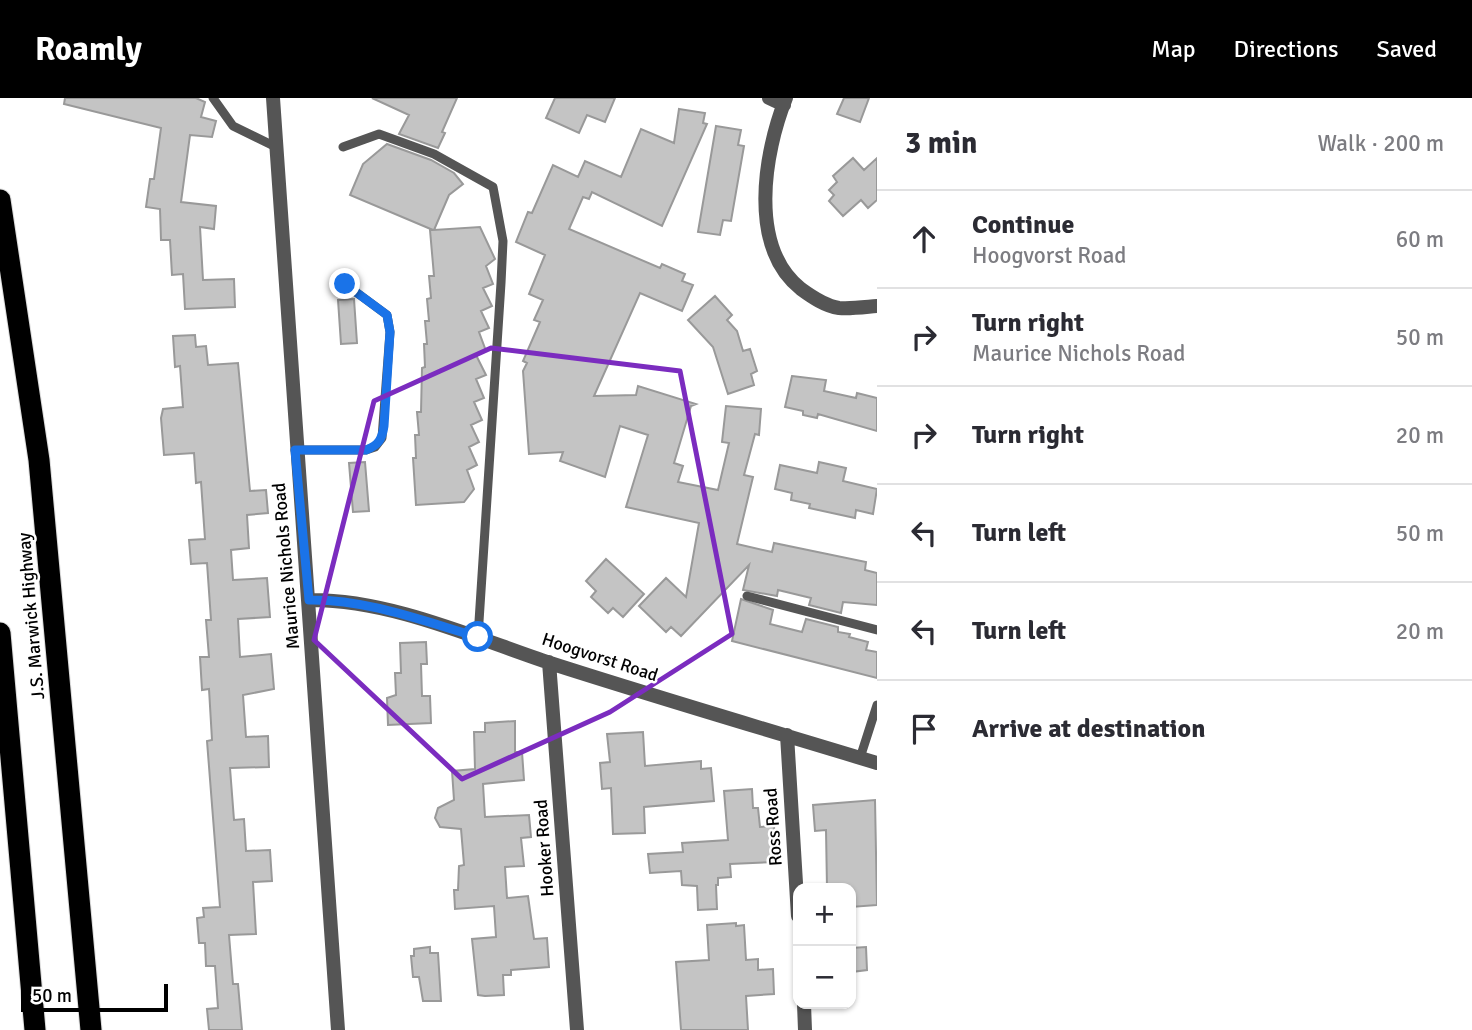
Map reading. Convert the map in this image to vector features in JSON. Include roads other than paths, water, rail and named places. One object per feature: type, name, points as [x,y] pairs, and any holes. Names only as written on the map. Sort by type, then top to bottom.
[{"type":"highway","name":"J.S. Marwick Highway","points":[[0,200],[38,460],[91,1024]]},
{"type":"highway","name":"J.S. Marwick Highway","points":[[0,633],[35,1030]]},
{"type":"street","name":"Maurice Nichols Road","points":[[273,98],[295,450],[309,600],[338,1030]]},
{"type":"street","points":[[769,98],[785,101],[771,150],[766,200],[768,231],[776,258],[791,281],[814,299],[839,308],[877,306]]},
{"type":"street","name":"Hoogvorst Road","points":[[309,600],[337,600],[372,607],[478,637],[549,662],[877,763]]},
{"type":"street","name":"Hooker Road","points":[[549,662],[577,1030]]},
{"type":"street","name":"Ross Road","points":[[787,735],[796,883]]},
{"type":"street","points":[[804,1009],[805,1030]]},
{"type":"lane","points":[[213,98],[233,126],[276,147]]},
{"type":"lane","points":[[343,147],[379,134],[434,154],[493,187],[503,241],[478,637]]},
{"type":"lane","points":[[295,450],[366,450],[374,447],[382,438],[390,332],[387,315],[345,284]]},
{"type":"lane","points":[[747,596],[877,630]]},
{"type":"lane","points":[[860,758],[877,705]]}]
